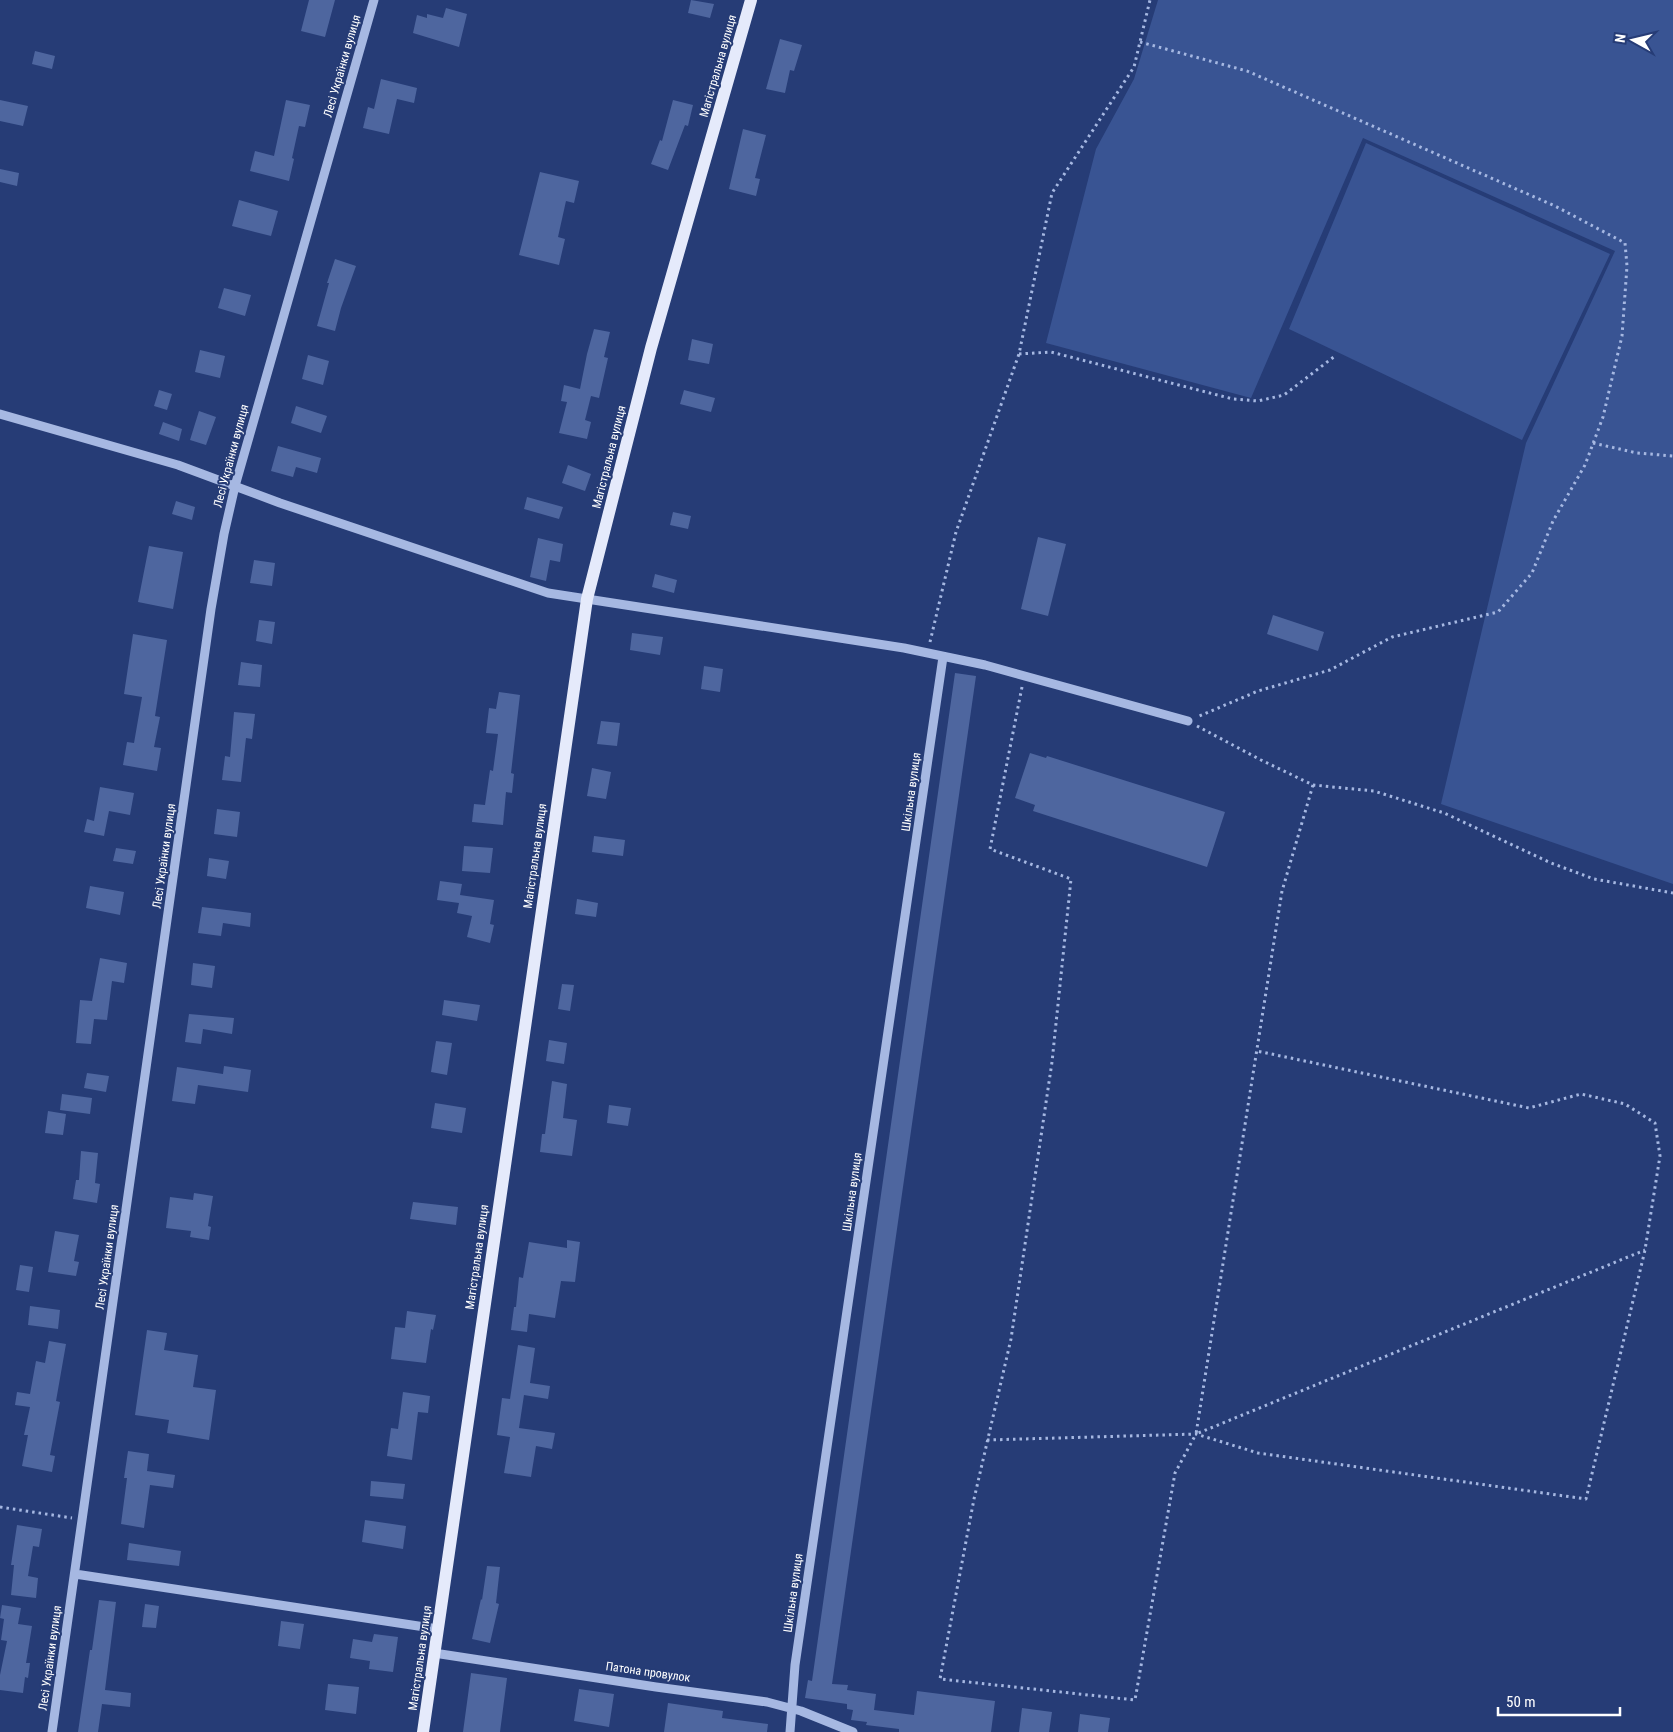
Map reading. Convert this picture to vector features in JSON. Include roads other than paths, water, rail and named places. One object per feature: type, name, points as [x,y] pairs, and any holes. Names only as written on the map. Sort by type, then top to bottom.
[{"type":"main road","name":"Магістральна вулиця","points":[[422,1732],[587,599],[651,348],[751,0]]},
{"type":"street","name":"Лесі Українки вулиця","points":[[52,1732],[211,608],[224,534],[235,486],[374,0]]},
{"type":"street","points":[[0,414],[178,465],[328,520],[469,565],[534,589],[564,596],[866,641],[927,653],[984,665],[1188,721]]},
{"type":"street","name":"Шкільна вулиця","points":[[790,1732],[795,1665],[944,657]]},
{"type":"street","points":[[75,1574],[438,1629]]},
{"type":"street","name":"Патона провулок","points":[[434,1653],[767,1702],[791,1708],[853,1732]]}]
